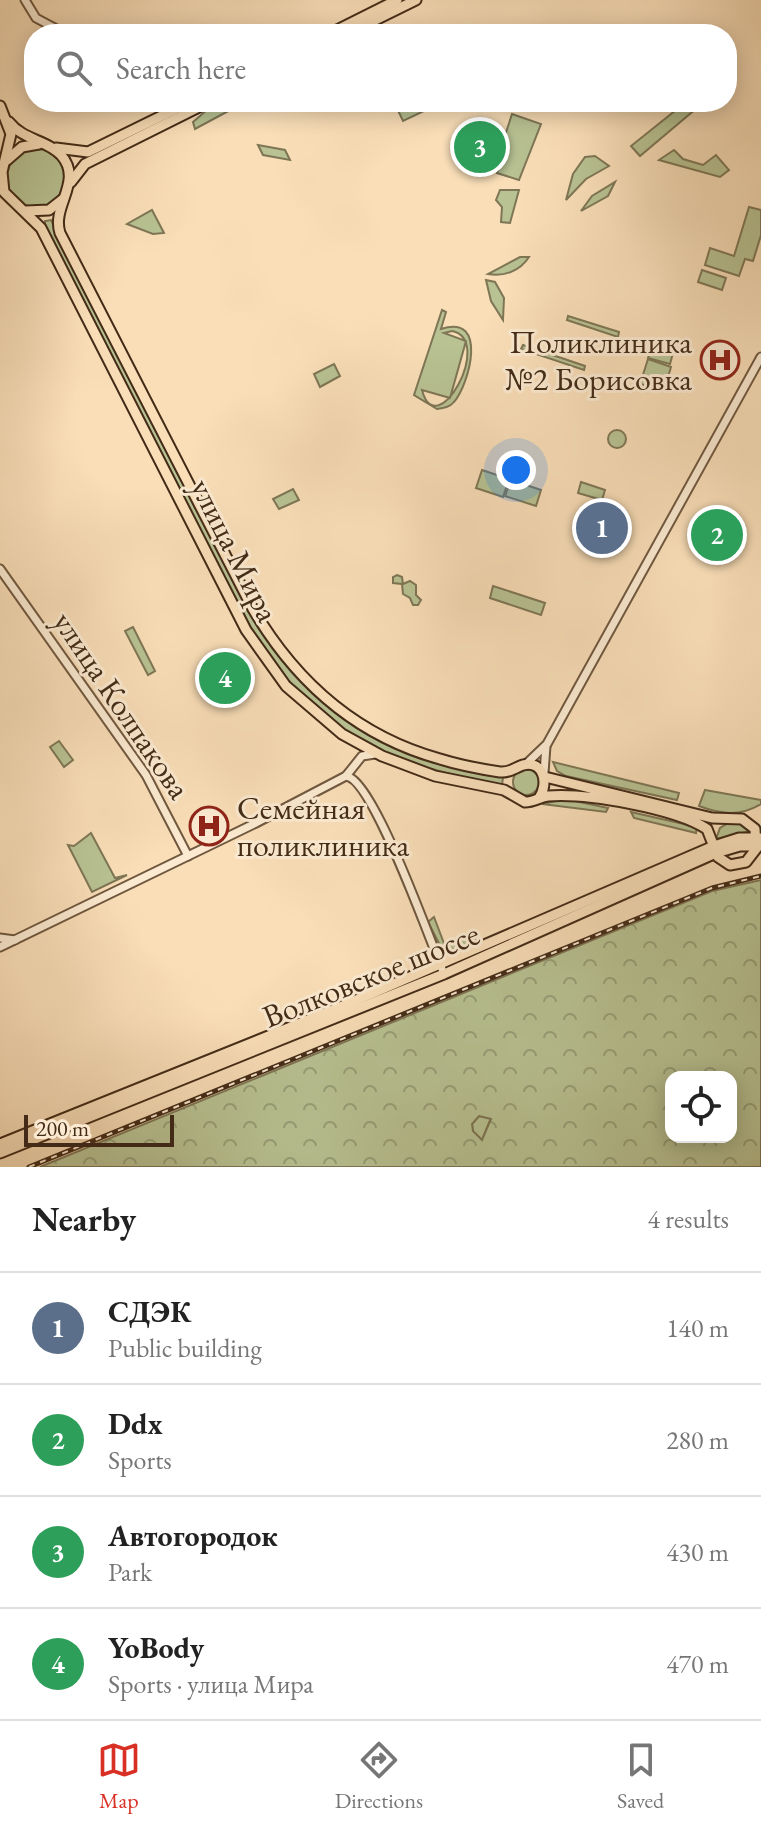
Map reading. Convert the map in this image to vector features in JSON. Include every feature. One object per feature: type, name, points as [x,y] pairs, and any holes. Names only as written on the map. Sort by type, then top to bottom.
[{"type":"main road","points":[[349,24],[397,0]]},
{"type":"main road","points":[[367,24],[416,0]]},
{"type":"main road","name":"улица Мира","points":[[0,106],[18,132],[64,159],[68,188],[58,215],[60,233],[253,609],[280,653],[339,711],[390,741],[456,763],[501,772],[514,770]]},
{"type":"main road","points":[[4,165],[16,150],[45,146],[73,153],[88,152],[158,112]]},
{"type":"main road","points":[[23,210],[49,210],[85,164],[189,112]]},
{"type":"main road","name":"улица Мира","points":[[7,120],[11,142],[4,165],[4,192],[41,228],[251,638],[300,700],[354,741],[427,773],[512,795]]},
{"type":"main road","points":[[525,765],[544,776],[725,819],[747,821],[759,842],[752,857],[739,865],[722,862],[696,823],[647,809],[583,798],[539,798],[525,802],[512,795],[509,783],[514,770],[525,765]]},
{"type":"main road","points":[[539,798],[544,776]]},
{"type":"main road","points":[[713,845],[725,819]]},
{"type":"main road","name":"Волковское шоссе","points":[[0,1144],[440,964],[713,845],[739,838],[759,842]]},
{"type":"main road","name":"Волковское шоссе","points":[[0,1153],[444,974],[713,845]]},
{"type":"street","points":[[25,0],[36,18],[47,24]]},
{"type":"street","points":[[525,765],[547,744],[761,357]]},
{"type":"street","name":"улица Колпакова","points":[[0,569],[146,775],[188,856]]},
{"type":"street","points":[[354,741],[357,780],[387,834],[444,974]]},
{"type":"street","points":[[544,776],[547,744]]},
{"type":"street","points":[[0,947],[346,776],[365,754],[378,754]]},
{"type":"street","points":[[346,776],[357,780]]},
{"type":"street","points":[[0,938],[17,939]]},
{"type":"green space","points":[[204,112],[226,112],[195,129],[193,122]]},
{"type":"green space","points":[[399,112],[422,112],[403,121]]},
{"type":"green space","points":[[674,112],[692,112],[640,156],[631,146]]},
{"type":"green space","points":[[512,114],[541,124],[519,180],[497,173],[502,159],[498,157]]},
{"type":"green space","points":[[479,128],[497,134],[486,168],[462,160],[471,132]]},
{"type":"green space","points":[[258,145],[285,150],[290,160],[263,155]]},
{"type":"green space","points":[[36,149],[57,157],[65,178],[57,199],[36,207],[15,199],[7,178],[15,157]]},
{"type":"green space","points":[[674,150],[683,159],[703,165],[716,155],[729,170],[720,177],[659,160]]},
{"type":"green space","points":[[595,156],[609,166],[586,179],[566,200],[573,174],[585,157]]},
{"type":"green space","points":[[615,182],[608,196],[581,211],[592,196]]},
{"type":"green space","points":[[500,190],[519,190],[510,223],[501,222],[502,207],[496,200]]},
{"type":"green space","points":[[749,207],[761,210],[761,235],[753,261],[745,259],[739,276],[705,265],[710,248],[734,256]]},
{"type":"green space","points":[[152,210],[164,233],[153,234],[127,224]]},
{"type":"green space","points":[[51,220],[249,609],[272,646],[297,677],[324,703],[354,724],[422,757],[503,777],[502,785],[433,769],[368,744],[328,718],[278,668],[238,609],[221,577],[45,227],[45,221]]},
{"type":"green space","points":[[520,257],[529,257],[506,274],[488,274]]},
{"type":"green space","points":[[702,270],[726,278],[722,290],[698,282]]},
{"type":"green space","points":[[486,280],[495,282],[504,298],[503,320],[491,301]]},
{"type":"green space","points":[[442,310],[446,312],[441,329],[456,327],[465,331],[470,341],[471,353],[465,381],[454,402],[444,408],[437,409],[414,395]],"holes":[[[452,331],[464,340],[444,333]],[[465,344],[465,368],[451,395]],[[422,390],[449,398],[439,405],[429,404]]]},
{"type":"green space","points":[[568,316],[619,332],[618,337],[567,320]]},
{"type":"green space","points":[[523,345],[585,366],[584,370],[521,349]]},
{"type":"green space","points":[[652,347],[673,353],[670,364],[648,358]]},
{"type":"green space","points":[[648,359],[671,367],[664,391],[640,384]]},
{"type":"green space","points":[[334,364],[340,376],[320,387],[314,374]]},
{"type":"green space","points":[[617,430],[626,439],[617,448],[608,439]]},
{"type":"green space","points":[[482,470],[509,479],[503,497],[476,488]]},
{"type":"green space","points":[[511,480],[541,490],[536,506],[505,496]]},
{"type":"green space","points":[[581,482],[605,490],[602,500],[578,493]]},
{"type":"green space","points":[[293,489],[299,500],[279,509],[273,499]]},
{"type":"green space","points":[[393,577],[402,577],[403,584],[410,581],[416,585],[416,595],[421,600],[418,605],[413,605],[410,598],[403,594],[402,584],[393,583]]},
{"type":"green space","points":[[493,586],[545,603],[541,615],[490,598]]},
{"type":"green space","points":[[133,627],[155,671],[148,675],[125,631]]},
{"type":"green space","points":[[59,741],[73,760],[64,767],[50,747]]},
{"type":"green space","points":[[553,762],[679,793],[677,800],[566,776],[557,771]]},
{"type":"green space","points":[[526,769],[535,773],[539,782],[535,791],[526,795],[517,791],[513,782],[517,773]]},
{"type":"green space","points":[[705,790],[761,800],[761,804],[737,812],[714,811],[699,806]]},
{"type":"green space","points":[[565,799],[608,808],[606,812],[542,804]]},
{"type":"green space","points":[[631,812],[697,827],[696,833],[634,818]]},
{"type":"green space","points":[[730,822],[739,822],[751,831],[716,839],[720,828]]},
{"type":"green space","points":[[91,833],[115,878],[127,875],[92,892],[68,845],[74,846]]},
{"type":"green space","points":[[761,880],[761,1167],[40,1167],[712,891]],"holes":[[[479,1116],[491,1119],[482,1140],[473,1131],[472,1124]]]},
{"type":"green space","points":[[434,917],[445,946],[470,936],[478,940],[444,953],[428,922]]},
{"type":"green space","points":[[479,1116],[491,1118],[482,1140],[473,1132],[472,1124]]},
{"type":"railway","points":[[29,1167],[712,888],[761,876]]},
{"type":"place","name":"Автогородок","points":[[480,147]]},
{"type":"place","name":"Поликлиника №2 Борисовка","points":[[720,360]]},
{"type":"place","name":"СДЭК","points":[[602,528]]},
{"type":"place","name":"Ddx","points":[[717,535]]},
{"type":"place","name":"YoBody","points":[[225,678]]},
{"type":"place","name":"Семейная поликлиника","points":[[209,826]]}]
